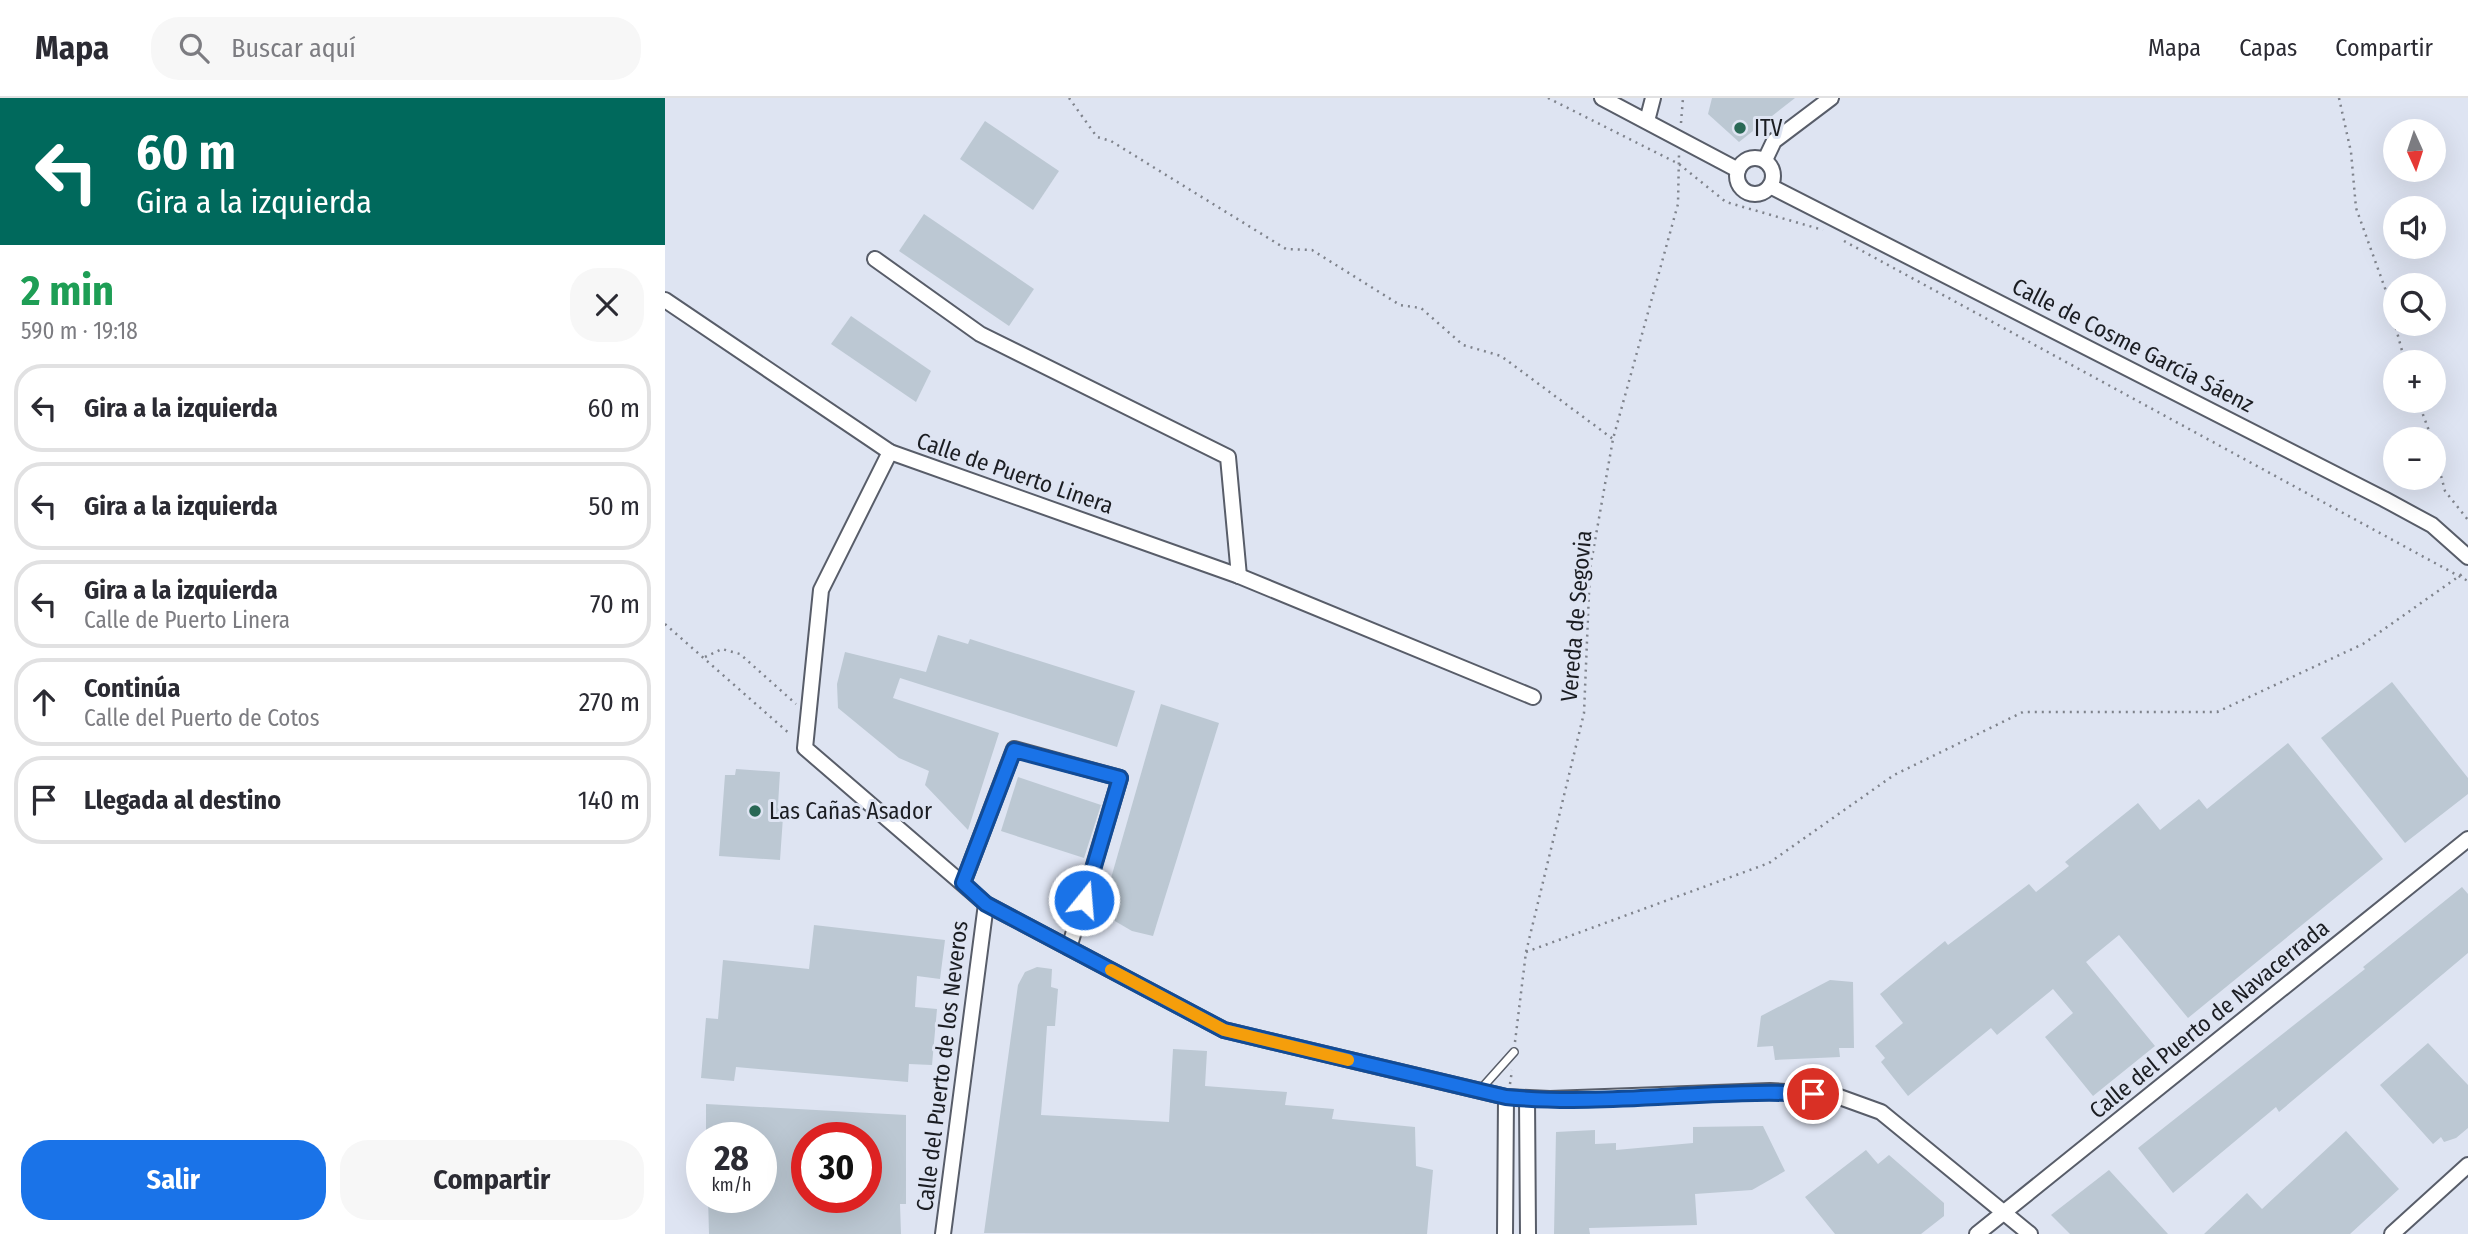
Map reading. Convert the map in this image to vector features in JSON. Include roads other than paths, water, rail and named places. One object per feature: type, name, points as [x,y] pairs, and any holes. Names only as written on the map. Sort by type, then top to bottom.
[{"type":"street","points":[[1602,98],[1738,170]]},
{"type":"street","points":[[1647,121],[1653,98]]},
{"type":"street","points":[[1765,160],[1774,141],[1831,98]]},
{"type":"street","points":[[1748,159],[1765,160],[1773,172],[1770,186],[1758,194],[1749,193],[1740,186],[1738,170],[1748,159]]},
{"type":"street","name":"Calle de Cosme García Sáenz","points":[[1770,186],[2384,499],[2432,525],[2468,557]]},
{"type":"street","points":[[875,259],[980,334],[1228,457],[1239,576]]},
{"type":"street","points":[[665,300],[890,452]]},
{"type":"street","name":"Calle de Puerto Linera","points":[[963,883],[806,748],[821,590],[890,452],[1239,576],[1533,697]]},
{"type":"street","points":[[1069,948],[1120,778],[1014,750],[963,883],[986,904],[1069,948],[1224,1030],[1479,1090],[1508,1091],[1527,1099],[1770,1091],[1834,1095],[1881,1112],[2030,1234]]},
{"type":"street","name":"Calle del Puerto de Navacerrada","points":[[1977,1234],[2468,839]]},
{"type":"street","name":"Calle del Puerto de los Neveros","points":[[943,1234],[986,904]]},
{"type":"street","points":[[1506,1234],[1508,1091]]},
{"type":"street","points":[[1527,1099],[1528,1234]]},
{"type":"street","points":[[2392,1234],[2468,1165]]},
{"type":"lane","points":[[1479,1090],[1514,1052]]},
{"type":"place","name":"ITV","points":[[1740,128]]},
{"type":"place","name":"Las Cañas Asador","points":[[755,811]]}]
